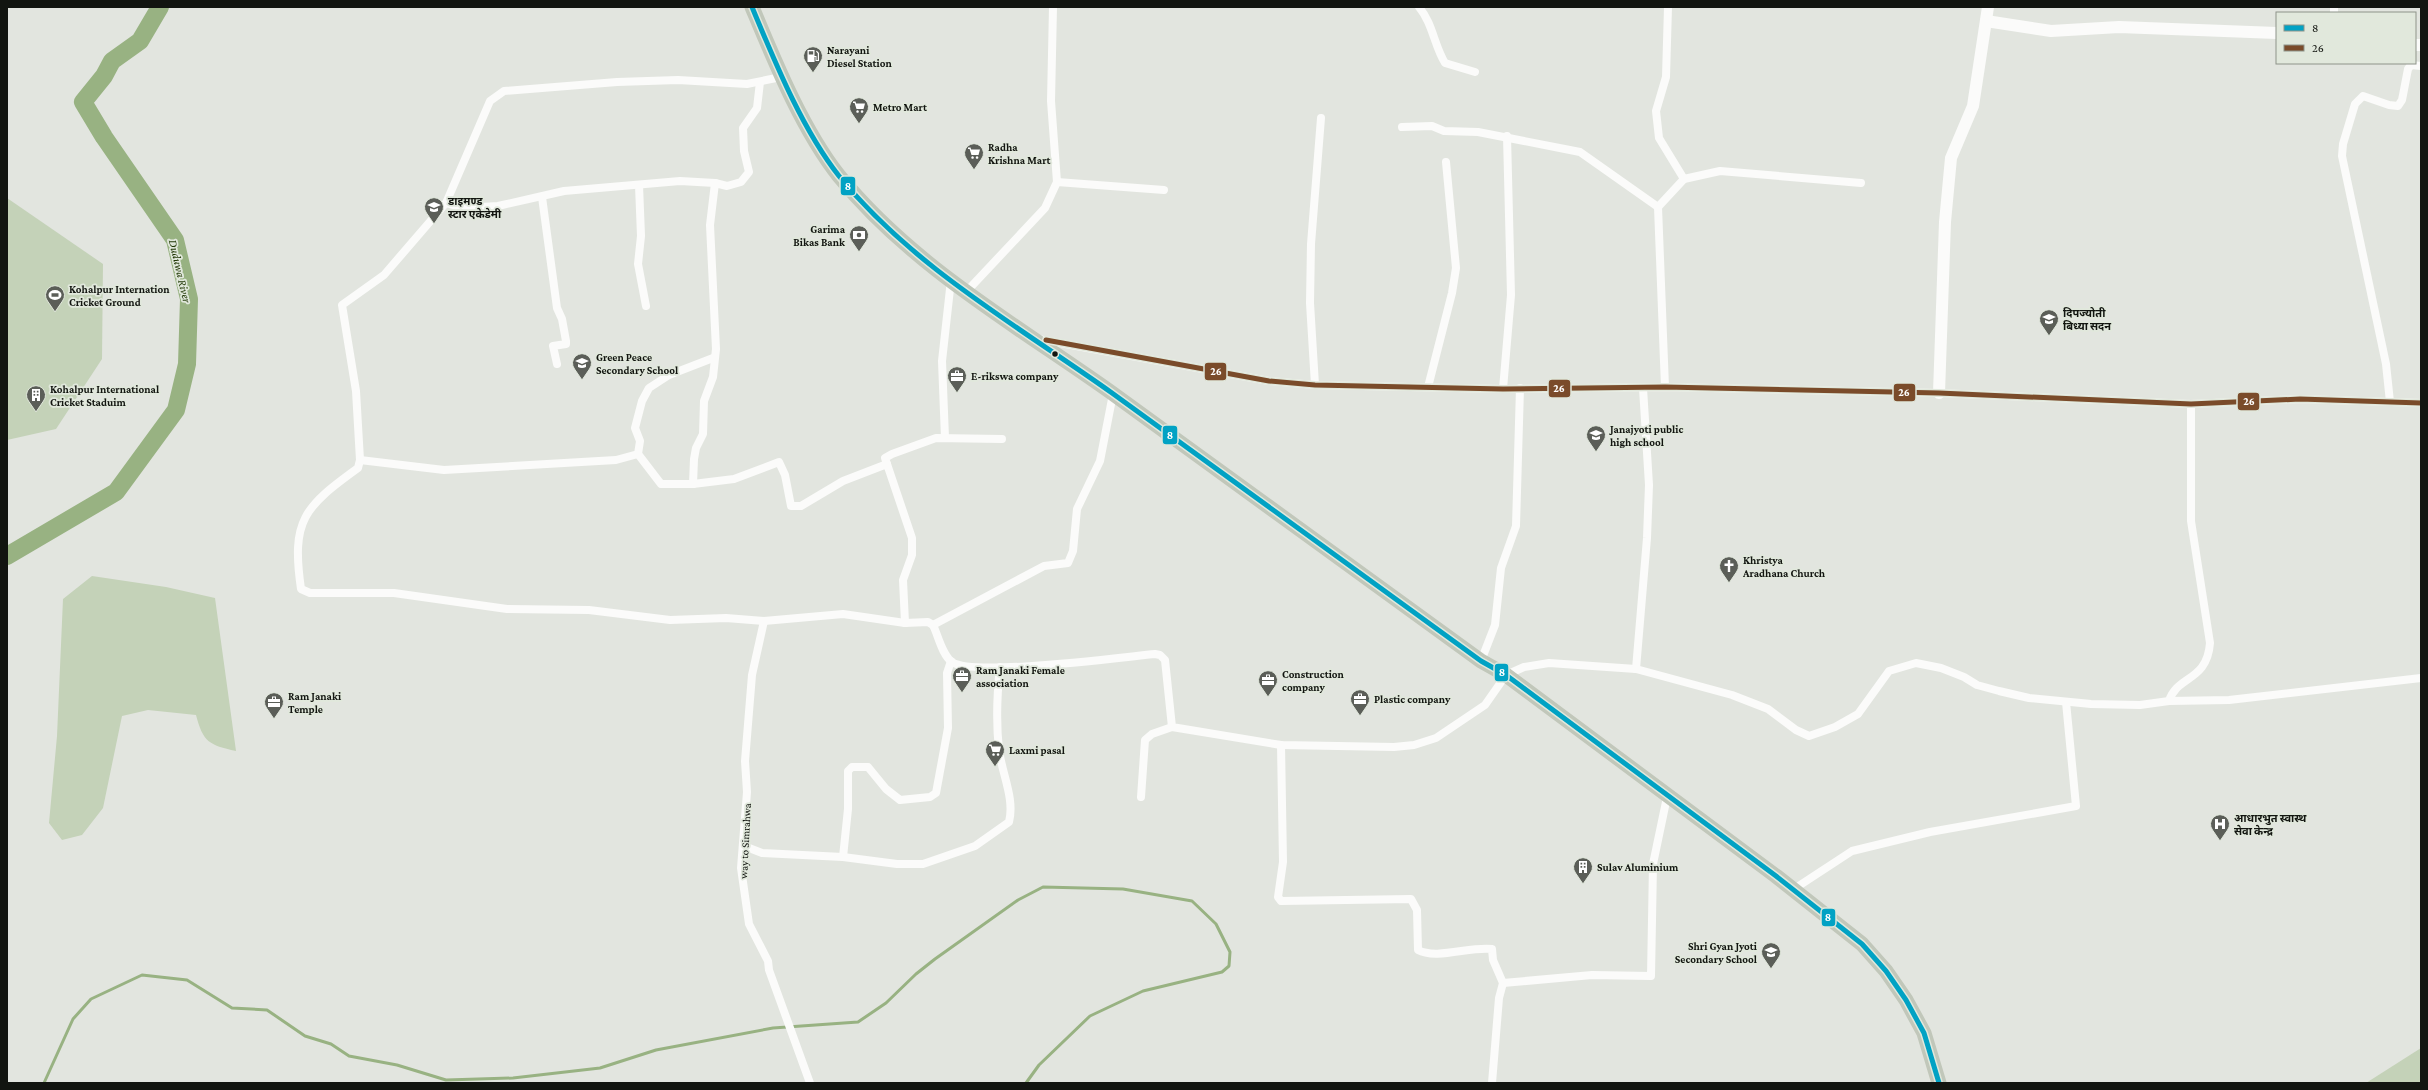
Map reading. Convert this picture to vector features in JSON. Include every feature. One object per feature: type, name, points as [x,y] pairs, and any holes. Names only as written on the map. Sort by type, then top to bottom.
[{"type":"highway","points":[[752,7],[782,77],[820,147],[838,174],[889,230],[923,260],[1113,394],[1251,496],[1481,661],[1506,675],[1667,797],[1794,889],[1862,944],[1886,971],[1906,1000],[1924,1033],[1939,1083]]},
{"type":"street","points":[[967,291],[1045,208],[1057,182],[1051,101],[1053,7]]},
{"type":"street","points":[[1419,7],[1428,18],[1439,53],[1445,63],[1475,72]]},
{"type":"street","points":[[1668,7],[1666,77],[1656,110],[1659,138],[1684,179]]},
{"type":"street","points":[[1939,393],[1945,222],[1951,158],[1973,106],[1988,7]]},
{"type":"street","points":[[1986,21],[2051,31],[2119,27],[2276,33]]},
{"type":"street","points":[[2390,402],[2386,364],[2345,177],[2343,144],[2355,104],[2363,96],[2389,105],[2398,106],[2402,100],[2408,69],[2411,65],[2421,66]]},
{"type":"street","points":[[782,77],[747,84],[678,80],[504,91],[490,101],[446,203],[384,275],[342,305],[356,392],[360,460],[358,468],[315,502],[303,519],[298,550],[301,589],[310,593],[394,593],[507,608],[589,610],[670,620],[726,618],[764,622],[843,614],[906,623],[928,622],[933,625],[951,661],[957,665],[1000,667],[1160,655],[1165,660],[1172,727]]},
{"type":"street","points":[[446,203],[463,208],[498,206],[542,198],[564,191],[680,181],[715,182],[728,186],[741,182],[748,172],[744,151],[743,128],[757,108],[760,82]]},
{"type":"street","points":[[1315,385],[1310,303],[1311,244],[1321,118]]},
{"type":"street","points":[[1402,127],[1432,126],[1444,131],[1478,132],[1507,136],[1580,152],[1658,207]]},
{"type":"street","points":[[1503,388],[1511,295],[1507,136]]},
{"type":"street","points":[[1428,387],[1452,293],[1456,268],[1446,162]]},
{"type":"street","points":[[1665,386],[1658,207],[1684,179],[1720,171],[1860,183]]},
{"type":"street","points":[[694,484],[694,459],[696,448],[703,434],[704,400],[713,376],[716,349],[710,225],[715,182]]},
{"type":"street","points":[[1057,182],[1164,190]]},
{"type":"street","points":[[639,185],[641,236],[638,264],[646,306]]},
{"type":"street","points":[[542,198],[557,308],[562,319],[566,341],[566,344],[553,346],[557,364]]},
{"type":"street","points":[[945,438],[942,361],[951,280]]},
{"type":"street","points":[[1034,338],[1269,381],[1315,385],[1503,388],[1643,388],[1665,386],[1939,393],[2191,404],[2300,399],[2421,403]]},
{"type":"street","points":[[714,358],[669,375],[649,388],[642,401],[635,428],[640,441],[638,454],[661,484],[694,484],[734,479],[779,462],[785,475],[791,506],[801,506],[843,481],[886,464]]},
{"type":"street","points":[[1481,661],[1496,625],[1500,568],[1516,526],[1520,388]]},
{"type":"street","points":[[1636,669],[1648,508],[1643,388]]},
{"type":"street","points":[[933,625],[1044,566],[1068,564],[1073,551],[1077,509],[1100,461],[1113,394]]},
{"type":"street","points":[[2170,701],[2180,686],[2205,666],[2209,657],[2210,643],[2191,521],[2191,404]]},
{"type":"street","points":[[906,623],[903,580],[912,556],[912,538],[886,464],[886,458],[892,454],[936,438],[1002,439]]},
{"type":"street","points":[[360,460],[444,470],[616,460],[638,454]]},
{"type":"street","name":"way to Simrahwa","points":[[764,622],[752,675],[747,729],[744,846],[741,868],[743,890],[749,924],[768,961],[769,970],[810,1083]]},
{"type":"street","points":[[843,857],[848,809],[848,771],[852,767],[868,767],[886,789],[900,800],[930,797],[936,793],[948,728],[947,672],[951,661]]},
{"type":"street","points":[[1141,797],[1145,740],[1152,734],[1172,727],[1281,745],[1394,747],[1436,738],[1485,705],[1506,675],[1524,667],[1549,663],[1636,669],[1732,695],[1768,709],[1796,730],[1809,736],[1835,727],[1858,714],[1890,671],[1916,663],[1941,668],[1964,677],[1977,685],[2029,698],[2066,702],[2140,705],[2170,701],[2228,700],[2421,678]]},
{"type":"street","points":[[744,846],[762,853],[843,857],[897,864],[924,864],[975,846],[1009,822],[1012,810],[999,749],[998,691],[1000,667]]},
{"type":"street","points":[[1794,889],[1852,852],[1930,832],[2076,806],[2066,702]]},
{"type":"street","points":[[1281,745],[1283,862],[1278,897],[1281,901],[1411,899],[1417,910],[1418,950],[1422,952],[1438,953],[1483,947],[1492,949],[1493,960],[1503,983],[1499,998],[1492,1083]]},
{"type":"street","points":[[1503,983],[1592,975],[1651,976],[1653,864],[1667,797]]},
{"type":"green space","name":"Kohalpur Internation Cricket Ground","points":[[7,198],[103,264],[102,359],[56,429],[7,440]]},
{"type":"green space","points":[[92,576],[166,587],[215,598],[236,751],[219,747],[208,741],[201,731],[196,715],[148,710],[122,716],[103,808],[82,835],[62,840],[49,823],[57,736],[63,599]]},
{"type":"green space","points":[[2421,1048],[2421,1083],[2366,1083]]},
{"type":"waterway","name":"Duduwa River","points":[[7,556],[116,492],[176,410],[187,364],[189,299],[175,240],[104,137],[83,102],[104,76],[112,61],[140,41],[160,7]]},
{"type":"waterway","points":[[44,1083],[73,1019],[91,999],[142,975],[187,980],[232,1008],[267,1010],[305,1036],[331,1044],[349,1056],[397,1065],[446,1080],[513,1078],[600,1068],[656,1050],[773,1028],[858,1022],[886,1003],[916,974],[935,959],[1018,900],[1043,887],[1123,889],[1192,901],[1216,924],[1230,952],[1229,966],[1222,972],[1143,991],[1090,1016],[1039,1065],[1026,1083]]},
{"type":"transit line","name":"8","points":[[752,7],[790,94],[813,138],[839,176],[868,209],[900,239],[968,294],[1112,393],[1481,661],[1506,675],[1776,876],[1862,944],[1886,971],[1906,1000],[1924,1033],[1939,1083]]},
{"type":"transit line","name":"26","points":[[1046,340],[1269,381],[1315,385],[1503,389],[1665,387],[1939,393],[2191,404],[2300,399],[2421,403]]},
{"type":"place","name":"Narayani Diesel Station","points":[[813,73]]},
{"type":"place","name":"Metro Mart","points":[[859,124]]},
{"type":"place","name":"Radha Krishna Mart","points":[[974,170]]},
{"type":"place","name":"डाइमण्ड स्टार एकेडेमी","points":[[434,224]]},
{"type":"place","name":"Garima Bikas Bank","points":[[859,252]]},
{"type":"place","name":"Kohalpur Internation Cricket Ground","points":[[55,312]]},
{"type":"place","name":"दिपज्योती बिध्या सदन","points":[[2049,336]]},
{"type":"place","name":"Green Peace Secondary School","points":[[582,380]]},
{"type":"place","name":"E-rikswa company","points":[[957,393]]},
{"type":"place","name":"Kohalpur International Cricket Staduim","points":[[36,412]]},
{"type":"place","name":"Janajyoti public high school","points":[[1596,452]]},
{"type":"place","name":"Khristya Aradhana Church","points":[[1729,583]]},
{"type":"place","name":"Ram Janaki Female association","points":[[962,693]]},
{"type":"place","name":"Construction company","points":[[1268,697]]},
{"type":"place","name":"Plastic company","points":[[1360,716]]},
{"type":"place","name":"Ram Janaki Temple","points":[[274,719]]},
{"type":"place","name":"Laxmi pasal","points":[[995,767]]},
{"type":"place","name":"आधारभुत स्वास्थ सेवा केन्द्र","points":[[2220,841]]},
{"type":"place","name":"Sulav Aluminium","points":[[1583,884]]},
{"type":"place","name":"Shri Gyan Jyoti Secondary School","points":[[1771,969]]}]
